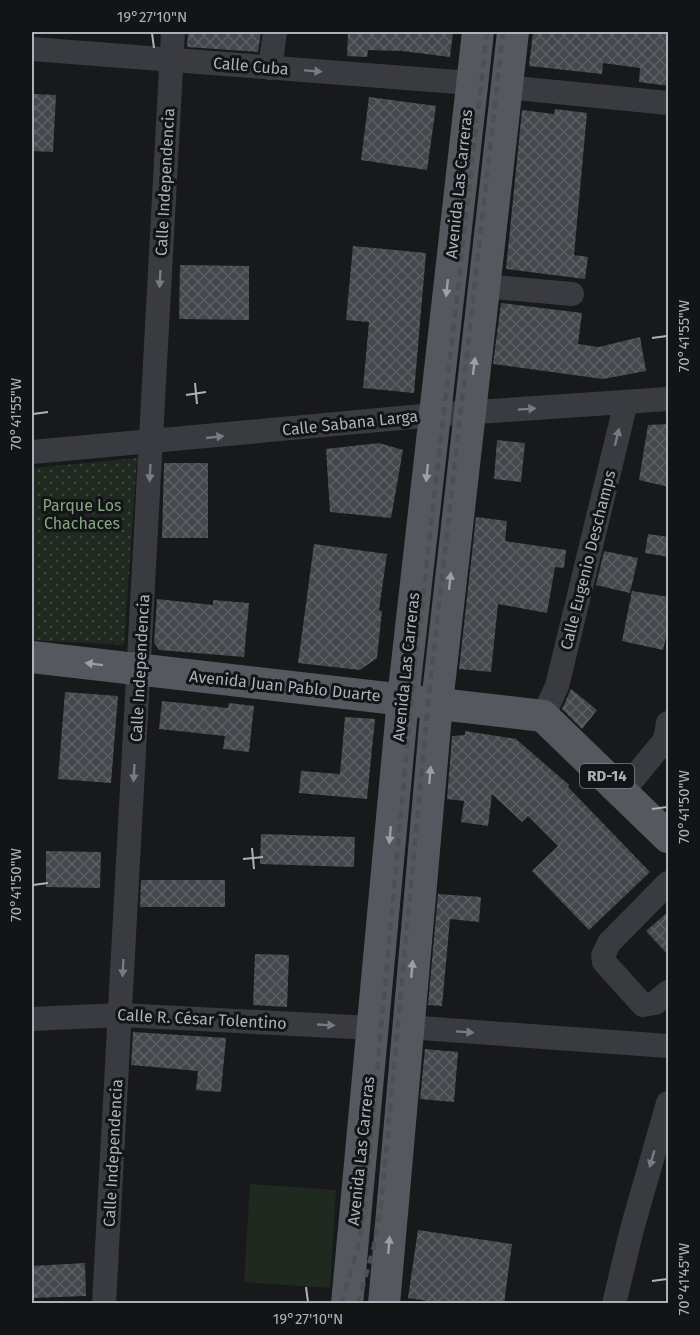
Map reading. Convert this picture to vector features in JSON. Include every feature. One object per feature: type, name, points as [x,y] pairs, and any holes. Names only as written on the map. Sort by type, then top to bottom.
[{"type":"main road","name":"Avenida Las Carreras","points":[[347,1304],[402,699],[470,83],[478,32]]},
{"type":"main road","name":"Avenida Las Carreras","points":[[384,1304],[437,703],[513,32]]},
{"type":"main road","name":"Avenida Juan Pablo Duarte","points":[[32,657],[543,716]]},
{"type":"main road","name":"RD-14","points":[[543,716],[669,837]]},
{"type":"street","name":"Calle Independencia","points":[[104,1304],[173,32]]},
{"type":"street","points":[[270,68],[275,32]]},
{"type":"street","name":"Calle Cuba","points":[[32,49],[470,83]]},
{"type":"street","points":[[506,87],[669,103]]},
{"type":"street","points":[[484,286],[572,294]]},
{"type":"street","name":"Calle Sabana Larga","points":[[32,452],[152,443],[469,412],[669,399]]},
{"type":"street","name":"Calle Eugenio Deschamps","points":[[543,716],[557,686],[626,402]]},
{"type":"street","points":[[623,791],[664,740],[669,723]]},
{"type":"street","points":[[669,883],[609,944],[603,956],[604,962],[643,1005],[655,1003],[669,992]]},
{"type":"street","name":"Calle R. César Tolentino","points":[[32,1019],[121,1015],[373,1028]]},
{"type":"street","points":[[407,1027],[669,1046]]},
{"type":"street","points":[[614,1304],[632,1229],[669,1103]]},
{"type":"green space","name":"Parque Los Chachaces","points":[[137,458],[124,645],[32,640],[32,468]]},
{"type":"green space","points":[[250,1184],[336,1190],[330,1288],[244,1282]]},
{"type":"building","points":[[188,32],[261,32],[258,52],[187,47]]},
{"type":"building","points":[[348,32],[453,32],[450,57],[402,51],[368,50],[367,57],[347,56]]},
{"type":"building","points":[[533,32],[669,32],[669,86],[639,82],[640,68],[603,63],[602,74],[529,66]]},
{"type":"building","points":[[32,94],[56,95],[53,152],[32,151]]},
{"type":"building","points":[[369,97],[436,106],[427,170],[361,160]]},
{"type":"building","points":[[555,109],[587,113],[574,255],[588,257],[585,279],[506,269],[522,110],[554,114]]},
{"type":"building","points":[[353,246],[426,253],[414,393],[363,388],[369,322],[346,320]]},
{"type":"building","points":[[180,265],[249,266],[249,320],[179,319]]},
{"type":"building","points":[[501,303],[582,313],[578,344],[599,347],[640,337],[646,371],[603,379],[493,364]]},
{"type":"building","points":[[669,424],[669,487],[639,480],[648,425]]},
{"type":"building","points":[[497,440],[525,443],[521,482],[494,479]]},
{"type":"building","points":[[379,443],[403,450],[391,518],[330,512],[326,449]]},
{"type":"building","points":[[164,463],[208,463],[208,538],[162,538]]},
{"type":"building","points":[[476,517],[507,521],[505,541],[566,550],[564,568],[555,567],[547,613],[498,604],[491,672],[459,669]]},
{"type":"building","points":[[648,534],[669,537],[669,557],[645,553]]},
{"type":"building","points":[[314,544],[387,554],[379,610],[382,611],[377,658],[360,670],[298,663]]},
{"type":"building","points":[[604,551],[638,558],[630,593],[596,585]]},
{"type":"building","points":[[632,591],[669,597],[669,624],[663,650],[622,641]]},
{"type":"building","points":[[157,599],[213,605],[213,600],[249,603],[244,657],[159,650],[154,643]]},
{"type":"building","points":[[571,689],[597,710],[582,729],[562,709]]},
{"type":"building","points":[[65,692],[118,696],[111,783],[58,779]]},
{"type":"building","points":[[162,701],[228,708],[229,703],[254,706],[249,752],[223,749],[225,736],[159,729]]},
{"type":"building","points":[[345,717],[375,719],[367,799],[299,793],[301,771],[340,774]]},
{"type":"building","points":[[465,731],[516,739],[569,785],[568,787],[650,872],[589,930],[532,871],[558,846],[528,816],[522,822],[492,794],[488,826],[461,822],[464,801],[447,799],[452,736],[465,735]]},
{"type":"building","points":[[261,834],[355,837],[354,867],[260,864]]},
{"type":"building","points":[[46,851],[101,852],[100,888],[46,887]]},
{"type":"building","points":[[141,880],[225,880],[225,907],[140,907]]},
{"type":"building","points":[[438,894],[481,897],[479,922],[450,919],[442,1006],[428,1005]]},
{"type":"building","points":[[669,911],[669,956],[646,931]]},
{"type":"building","points":[[255,954],[289,955],[287,1007],[253,1005]]},
{"type":"building","points":[[133,1032],[226,1038],[221,1092],[196,1090],[198,1071],[131,1065]]},
{"type":"building","points":[[425,1049],[458,1052],[454,1102],[420,1099]]},
{"type":"building","points":[[418,1230],[512,1244],[504,1304],[448,1304],[408,1298]]},
{"type":"building","points":[[85,1263],[86,1296],[32,1298],[32,1266]]},
{"type":"railway","points":[[341,1304],[358,1247],[365,1203],[412,693],[487,32]]},
{"type":"railway","points":[[358,1304],[374,1246],[381,1205],[429,694],[503,32]]}]
